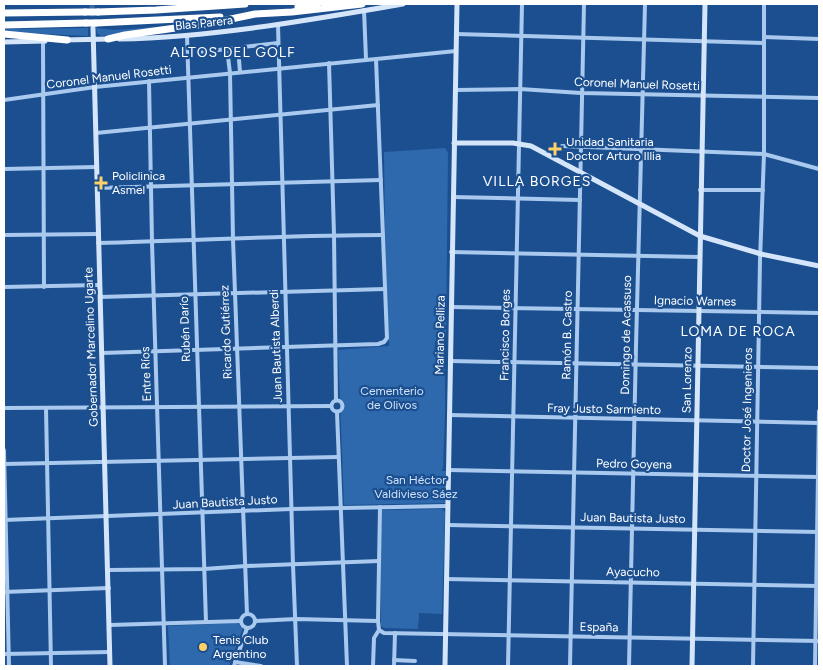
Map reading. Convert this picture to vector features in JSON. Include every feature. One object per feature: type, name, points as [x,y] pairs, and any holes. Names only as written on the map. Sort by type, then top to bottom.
[{"type":"highway","points":[[4,13],[166,10],[245,4]]},
{"type":"highway","points":[[108,39],[317,4]]},
{"type":"highway","points":[[4,24],[86,23],[95,25],[363,7]]},
{"type":"highway","points":[[4,34],[67,40]]},
{"type":"street","name":"Blas Parera","points":[[4,42],[187,36],[278,25],[363,7],[403,4]]},
{"type":"street","name":"Mariano Pelliza","points":[[445,666],[456,4]]},
{"type":"street","name":"Francisco Borges","points":[[508,666],[522,4]]},
{"type":"street","name":"Ramón B. Castro","points":[[570,666],[584,4]]},
{"type":"street","name":"Domingo de Acassuso","points":[[629,666],[644,4]]},
{"type":"street","name":"San Lorenzo","points":[[692,666],[705,4]]},
{"type":"street","name":"Doctor José Ingenieros","points":[[754,666],[759,311],[764,154],[764,4]]},
{"type":"street","points":[[363,7],[366,60]]},
{"type":"street","name":"Gobernador Marcelino Ugarte","points":[[95,25],[96,167],[110,666]]},
{"type":"street","name":"Juan Bautista Alberdi","points":[[278,25],[291,509],[298,666]]},
{"type":"street","points":[[456,34],[764,43]]},
{"type":"street","name":"Rubén Darío","points":[[187,36],[188,124],[192,185],[192,241],[206,622]]},
{"type":"street","points":[[764,37],[819,39]]},
{"type":"street","points":[[43,41],[44,287]]},
{"type":"street","points":[[202,52],[278,43]]},
{"type":"street","points":[[238,48],[240,72]]},
{"type":"street","name":"Ricardo Gutiérrez","points":[[227,49],[230,73],[234,293],[247,614]]},
{"type":"street","name":"Coronel Manuel Rosetti","points":[[4,100],[149,81],[456,51]]},
{"type":"street","points":[[228,55],[238,54]]},
{"type":"street","points":[[102,353],[378,344],[384,342],[387,338],[376,59]]},
{"type":"street","points":[[329,63],[336,344],[336,400],[333,401],[331,406]]},
{"type":"street","name":"Entre Ríos","points":[[149,81],[165,666]]},
{"type":"street","name":"Coronel Manuel Rosetti","points":[[455,90],[520,89],[581,93],[819,98]]},
{"type":"street","points":[[96,133],[378,105]]},
{"type":"street","points":[[454,143],[519,144],[536,148],[700,236],[761,254],[819,266]]},
{"type":"street","points":[[562,146],[701,150],[764,154],[819,169]]},
{"type":"street","points":[[4,169],[96,167]]},
{"type":"street","points":[[97,188],[381,180]]},
{"type":"street","points":[[700,190],[763,190]]},
{"type":"street","points":[[453,197],[580,200]]},
{"type":"street","points":[[4,235],[98,234]]},
{"type":"street","points":[[98,243],[383,235]]},
{"type":"street","points":[[451,252],[700,257]]},
{"type":"street","points":[[4,287],[99,286]]},
{"type":"street","points":[[100,297],[385,290]]},
{"type":"street","name":"Ignacio Warnes","points":[[451,307],[819,313]]},
{"type":"street","points":[[450,361],[819,368]]},
{"type":"street","points":[[336,400],[341,402],[342,406],[340,411],[336,412]]},
{"type":"street","points":[[4,408],[331,406]]},
{"type":"street","points":[[331,406],[336,412],[347,666]]},
{"type":"street","points":[[46,408],[51,666]]},
{"type":"street","points":[[815,666],[818,586],[819,411]]},
{"type":"street","name":"Fray Justo Sarmiento","points":[[449,416],[819,423]]},
{"type":"street","points":[[4,450],[6,653],[9,666]]},
{"type":"street","points":[[4,464],[338,457]]},
{"type":"street","name":"Pedro Goyena","points":[[448,470],[819,477]]},
{"type":"street","name":"Juan Bautista Justo","points":[[5,520],[202,514],[291,509],[447,506]]},
{"type":"street","points":[[373,666],[374,638],[379,630],[380,507]]},
{"type":"street","name":"Juan Bautista Justo","points":[[447,525],[818,532]]},
{"type":"street","points":[[108,570],[204,569],[379,561]]},
{"type":"street","name":"Ayacucho","points":[[446,578],[818,586]]},
{"type":"street","points":[[6,592],[109,588]]},
{"type":"street","points":[[110,625],[240,620],[247,614],[252,615],[255,621]]},
{"type":"street","points":[[255,621],[296,619],[378,621]]},
{"type":"street","points":[[240,620],[243,626],[247,628]]},
{"type":"street","points":[[247,628],[252,627],[255,621]]},
{"type":"street","points":[[247,628],[234,664],[261,666]]},
{"type":"street","name":"España","points":[[379,630],[395,633],[508,636],[817,641]]},
{"type":"street","points":[[394,666],[395,633]]},
{"type":"street","points":[[6,653],[110,652]]},
{"type":"street","points":[[394,660],[415,661]]},
{"type":"green space","points":[[193,24],[101,36],[97,33],[96,28],[115,30]]},
{"type":"green space","points":[[88,28],[88,36],[4,32],[4,29]]},
{"type":"green space","name":"Cementerio de Olivos","points":[[445,148],[448,153],[446,338],[441,342],[435,342],[434,356],[441,357],[445,362],[445,415],[443,468],[441,471],[446,471],[446,503],[344,505],[338,350],[389,346],[384,152]]},
{"type":"green space","points":[[442,509],[445,512],[442,614],[419,613],[418,629],[384,628],[381,626],[381,510]]},
{"type":"green space","name":"Tenis Club Argentino","points":[[237,623],[243,628],[229,666],[170,666],[168,626]]},
{"type":"tunnel","points":[[92,4],[93,26]]},
{"type":"place","name":"Unidad Sanitaria Doctor Arturo Illia","points":[[555,149]]},
{"type":"place","name":"Policlinica Asmel","points":[[101,183]]},
{"type":"place","name":"Tenis Club Argentino","points":[[203,647]]},
{"type":"district","name":"ALTOS DEL GOLF","points":[[233,52]]},
{"type":"district","name":"VILLA BORGES","points":[[537,181]]},
{"type":"district","name":"LOMA DE ROCA","points":[[738,331]]},
{"type":"park label","name":"San Héctor Valdivieso Sáez","points":[[416,487]]}]
